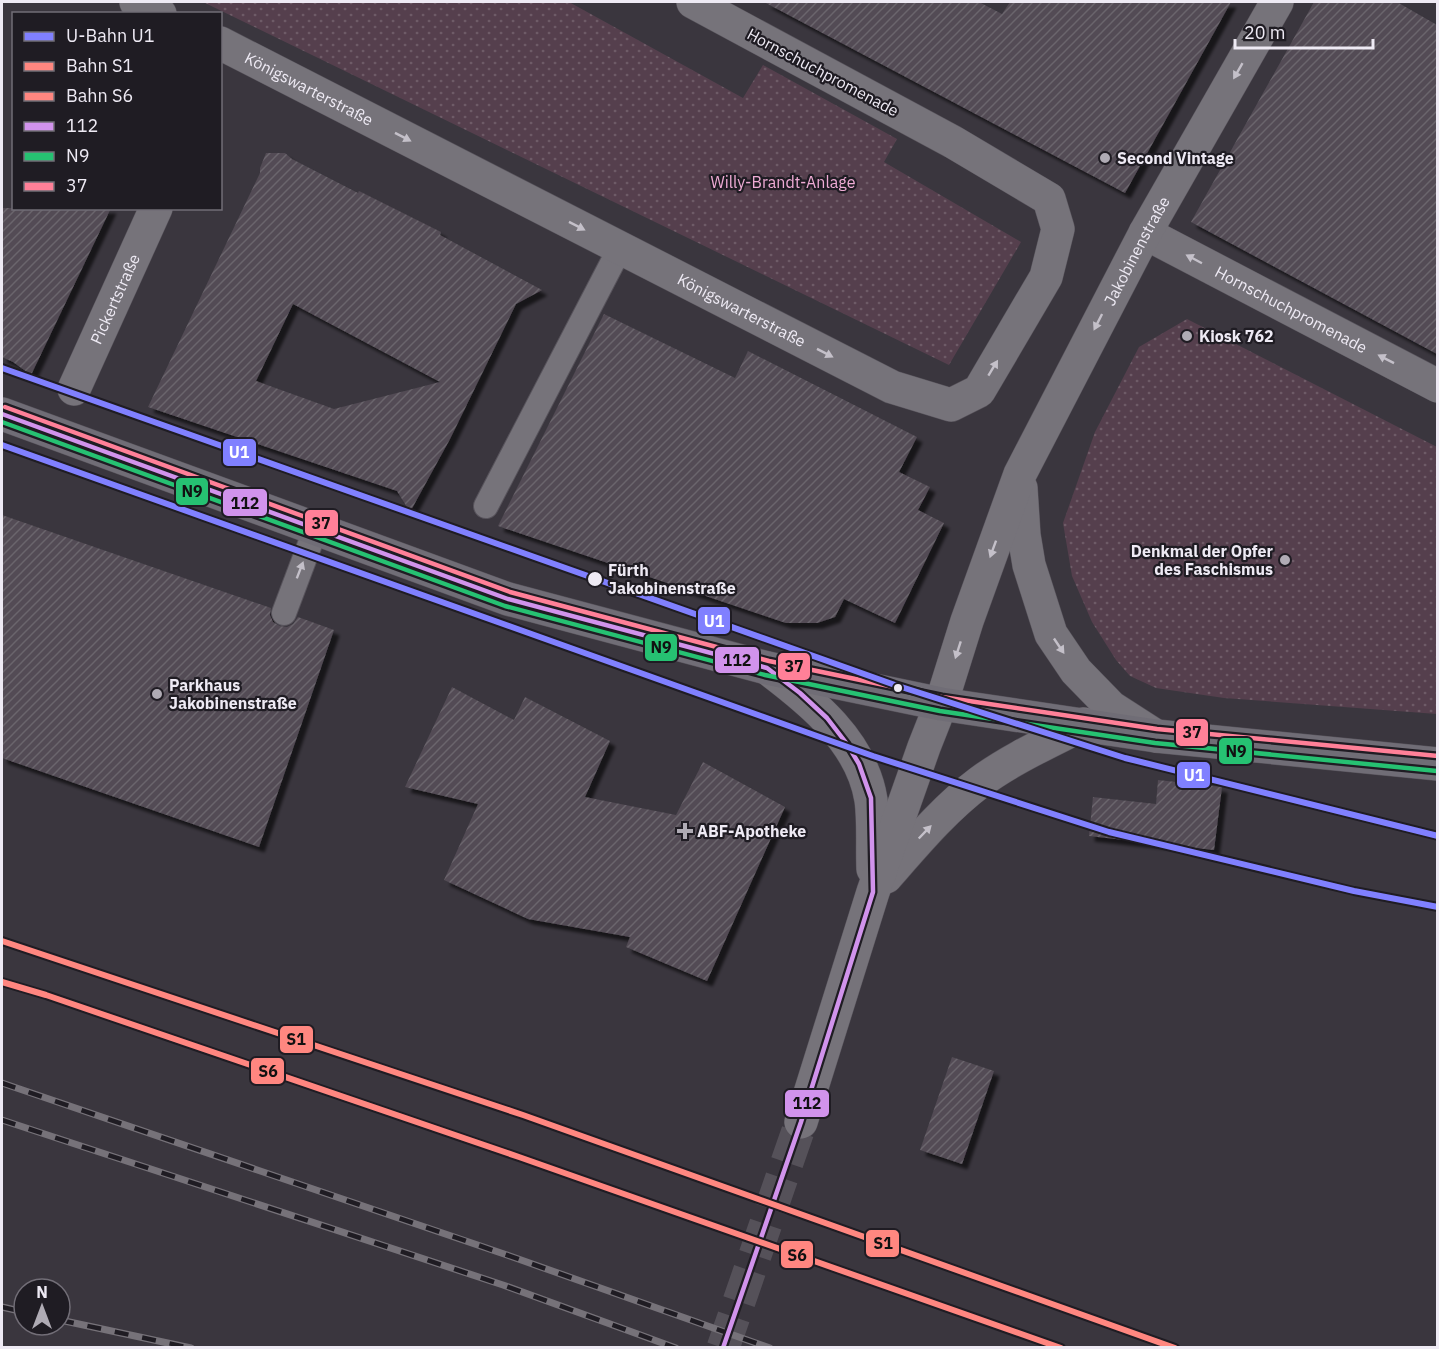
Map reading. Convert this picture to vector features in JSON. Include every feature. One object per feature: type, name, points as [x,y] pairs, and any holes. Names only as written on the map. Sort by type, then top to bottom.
[{"type":"main road","points":[[2,414],[508,599],[767,668],[941,704],[1156,736],[1436,763]]},
{"type":"street","points":[[136,2],[156,12]]},
{"type":"street","name":"Hornschuchpromenade","points":[[693,2],[953,142]]},
{"type":"street","name":"Jakobinenstraße","points":[[801,1122],[873,892],[1020,474],[1145,233],[1277,2]]},
{"type":"street","name":"Königswarterstraße","points":[[224,53],[620,248],[892,387],[951,405],[979,391],[1046,277],[1058,229],[1049,199],[953,142]]},
{"type":"street","name":"Pickertstraße","points":[[74,389],[155,210]]},
{"type":"street","name":"Hornschuchpromenade","points":[[1145,233],[1437,386]]},
{"type":"street","points":[[1020,474],[1024,535],[1029,565],[1051,634],[1076,671],[1112,707],[1156,736]]},
{"type":"street","points":[[767,668],[800,693],[827,718],[859,764],[871,798],[873,892]]},
{"type":"street","points":[[873,892],[925,831],[980,782],[1028,753],[1084,724]]},
{"type":"lane","points":[[486,506],[620,248]]},
{"type":"lane","points":[[284,613],[316,528]]},
{"type":"green space","name":"Willy-Brandt-Anlage","points":[[203,2],[569,2],[743,98],[763,65],[897,139],[884,162],[1021,242],[949,365]]},
{"type":"green space","points":[[1187,319],[1437,447],[1437,714],[1224,698],[1156,688],[1130,676],[1116,660],[1092,622],[1072,576],[1063,523],[1095,432],[1139,347]]},
{"type":"building","points":[[764,2],[979,2],[1002,14],[1010,2],[1231,2],[1125,193]]},
{"type":"building","points":[[1314,2],[1397,2],[1437,25],[1437,354],[1191,222]]},
{"type":"building","points":[[266,153],[285,153],[292,159],[358,193],[359,191],[441,232],[440,235],[542,290],[516,304],[450,439],[410,512],[397,491],[148,407],[260,173]],"holes":[[[293,304],[440,382],[334,409],[256,381]]]},
{"type":"building","points":[[2,208],[12,208],[12,210],[110,210],[31,375],[2,357]]},
{"type":"building","points":[[604,314],[735,378],[748,351],[917,437],[899,472],[930,487],[918,510],[944,523],[895,623],[844,599],[835,617],[817,623],[786,623],[498,526]]},
{"type":"building","name":"Parkhaus Jakobinenstraße","points":[[2,515],[271,608],[270,615],[273,622],[280,626],[287,627],[293,624],[298,617],[334,630],[259,847],[2,758]]},
{"type":"building","points":[[452,687],[514,720],[525,697],[610,741],[585,797],[676,815],[703,762],[785,807],[707,981],[626,947],[630,937],[528,919],[444,880],[478,804],[405,787]]},
{"type":"building","points":[[1158,780],[1222,787],[1214,850],[1089,836],[1093,797],[1156,804]]},
{"type":"building","points":[[952,1057],[994,1071],[962,1164],[920,1150]]},
{"type":"tunnel","points":[[723,1348],[801,1122]]},
{"type":"railway","points":[[2,1083],[507,1255],[770,1348]]},
{"type":"railway","points":[[2,1120],[503,1285],[676,1348]]},
{"type":"railway","points":[[2,1307],[12,1309]]},
{"type":"railway","points":[[72,1323],[191,1348]]},
{"type":"metro line","name":"U1","points":[[2,368],[895,685],[1125,758],[1438,836]]},
{"type":"metro line","name":"U1","points":[[2,445],[873,756],[1109,832],[1354,891],[1438,907]]},
{"type":"rail line","name":"S1","points":[[2,941],[523,1115],[1175,1348]]},
{"type":"rail line","name":"S6","points":[[2,982],[519,1157],[1061,1348]]},
{"type":"transit line","name":"37","points":[[5,407],[510,592],[769,661],[942,697],[1157,729],[1438,756]]},
{"type":"transit line","name":"112","points":[[2,414],[508,599],[767,668],[800,693],[827,718],[859,764],[871,798],[873,892],[801,1122],[723,1348]]},
{"type":"transit line","name":"N9","points":[[2,422],[505,606],[765,675],[940,711],[1155,743],[1437,771]]},
{"type":"place","name":"Second Vintage","points":[[1105,158]]},
{"type":"place","name":"Kiosk 762","points":[[1187,336]]},
{"type":"place","name":"Denkmal der Opfer des Faschismus","points":[[1285,560]]},
{"type":"place","name":"Fürth Jakobinenstraße","points":[[595,579]]},
{"type":"place","name":"Parkhaus Jakobinenstraße","points":[[157,694]]},
{"type":"place","name":"ABF-Apotheke","points":[[685,831]]}]
